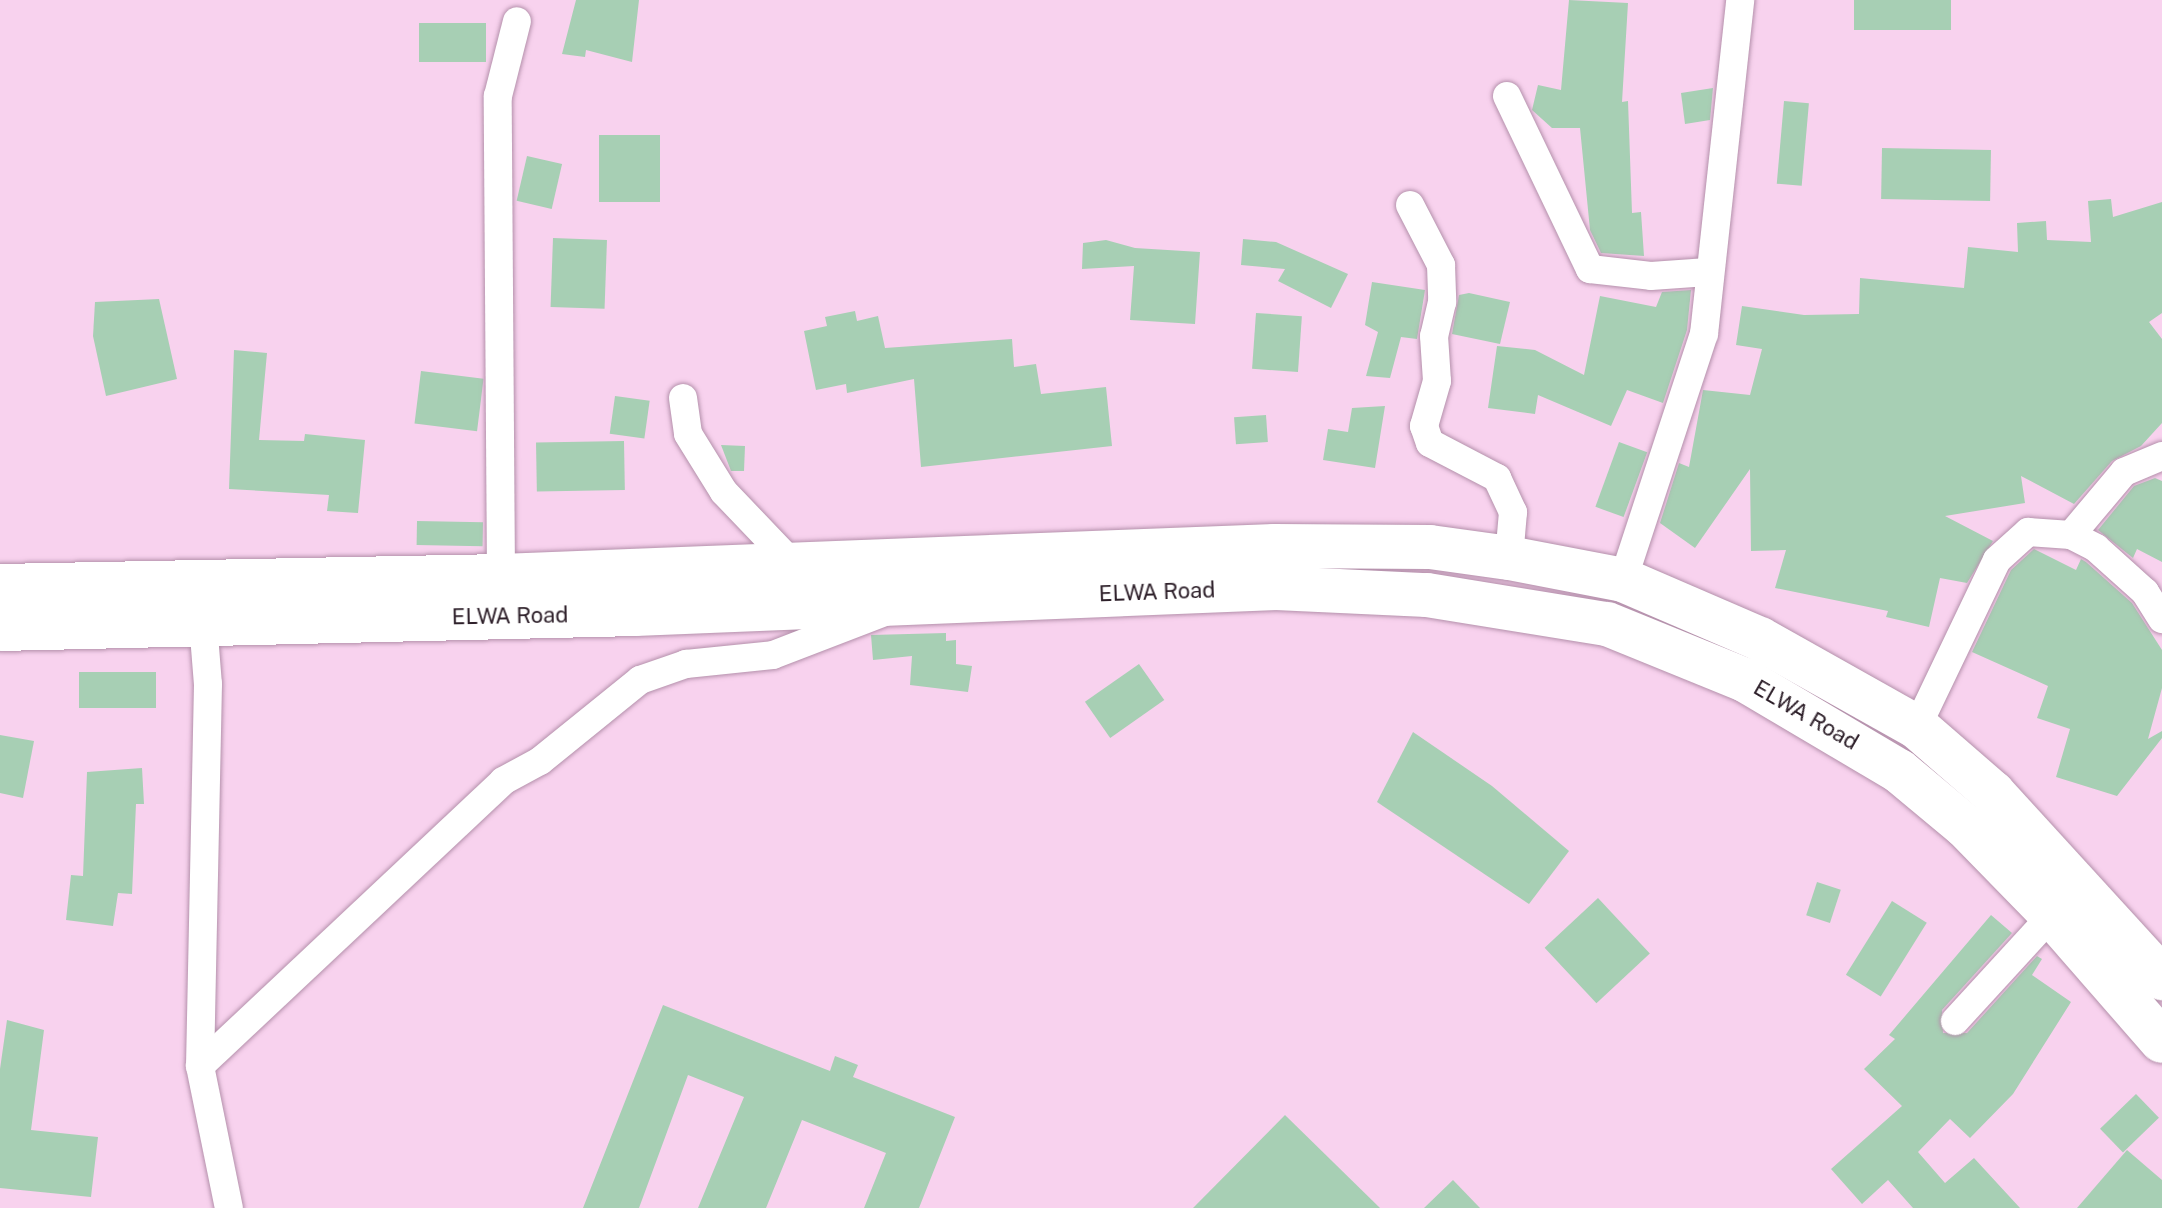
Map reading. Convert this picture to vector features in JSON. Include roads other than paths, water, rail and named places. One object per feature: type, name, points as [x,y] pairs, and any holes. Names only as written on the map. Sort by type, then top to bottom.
[{"type":"main road","name":"ELWA Road","points":[[0,586],[501,576],[791,562],[1274,546],[1430,547],[1509,558],[1623,580],[1760,639],[1917,727],[1993,793],[2162,978]]},
{"type":"main road","name":"ELWA Road","points":[[0,629],[902,604],[1276,588],[1427,595],[1607,624],[1745,680],[1835,728],[1965,826],[2052,915],[2162,1041]]},
{"type":"street","points":[[1623,580],[1704,334],[1708,272],[1740,0]]},
{"type":"street","points":[[501,576],[498,96],[517,21]]},
{"type":"street","points":[[1507,96],[1590,269],[1651,276],[1708,272]]},
{"type":"street","points":[[1410,205],[1441,265],[1442,302],[1434,336],[1437,381],[1424,426],[1430,443],[1497,478],[1513,512],[1509,558]]},
{"type":"street","points":[[683,398],[688,434],[724,492],[791,562]]},
{"type":"street","points":[[2071,535],[2124,472],[2162,456]]},
{"type":"street","points":[[1917,727],[1934,683],[2010,542],[2028,532],[2071,535],[2124,570],[2162,619]]},
{"type":"street","points":[[202,581],[208,684],[200,1066],[229,1208]]},
{"type":"street","points":[[200,1066],[503,781],[540,761],[640,680],[686,664],[773,655],[902,604]]},
{"type":"street","points":[[1955,1021],[2052,915]]}]
